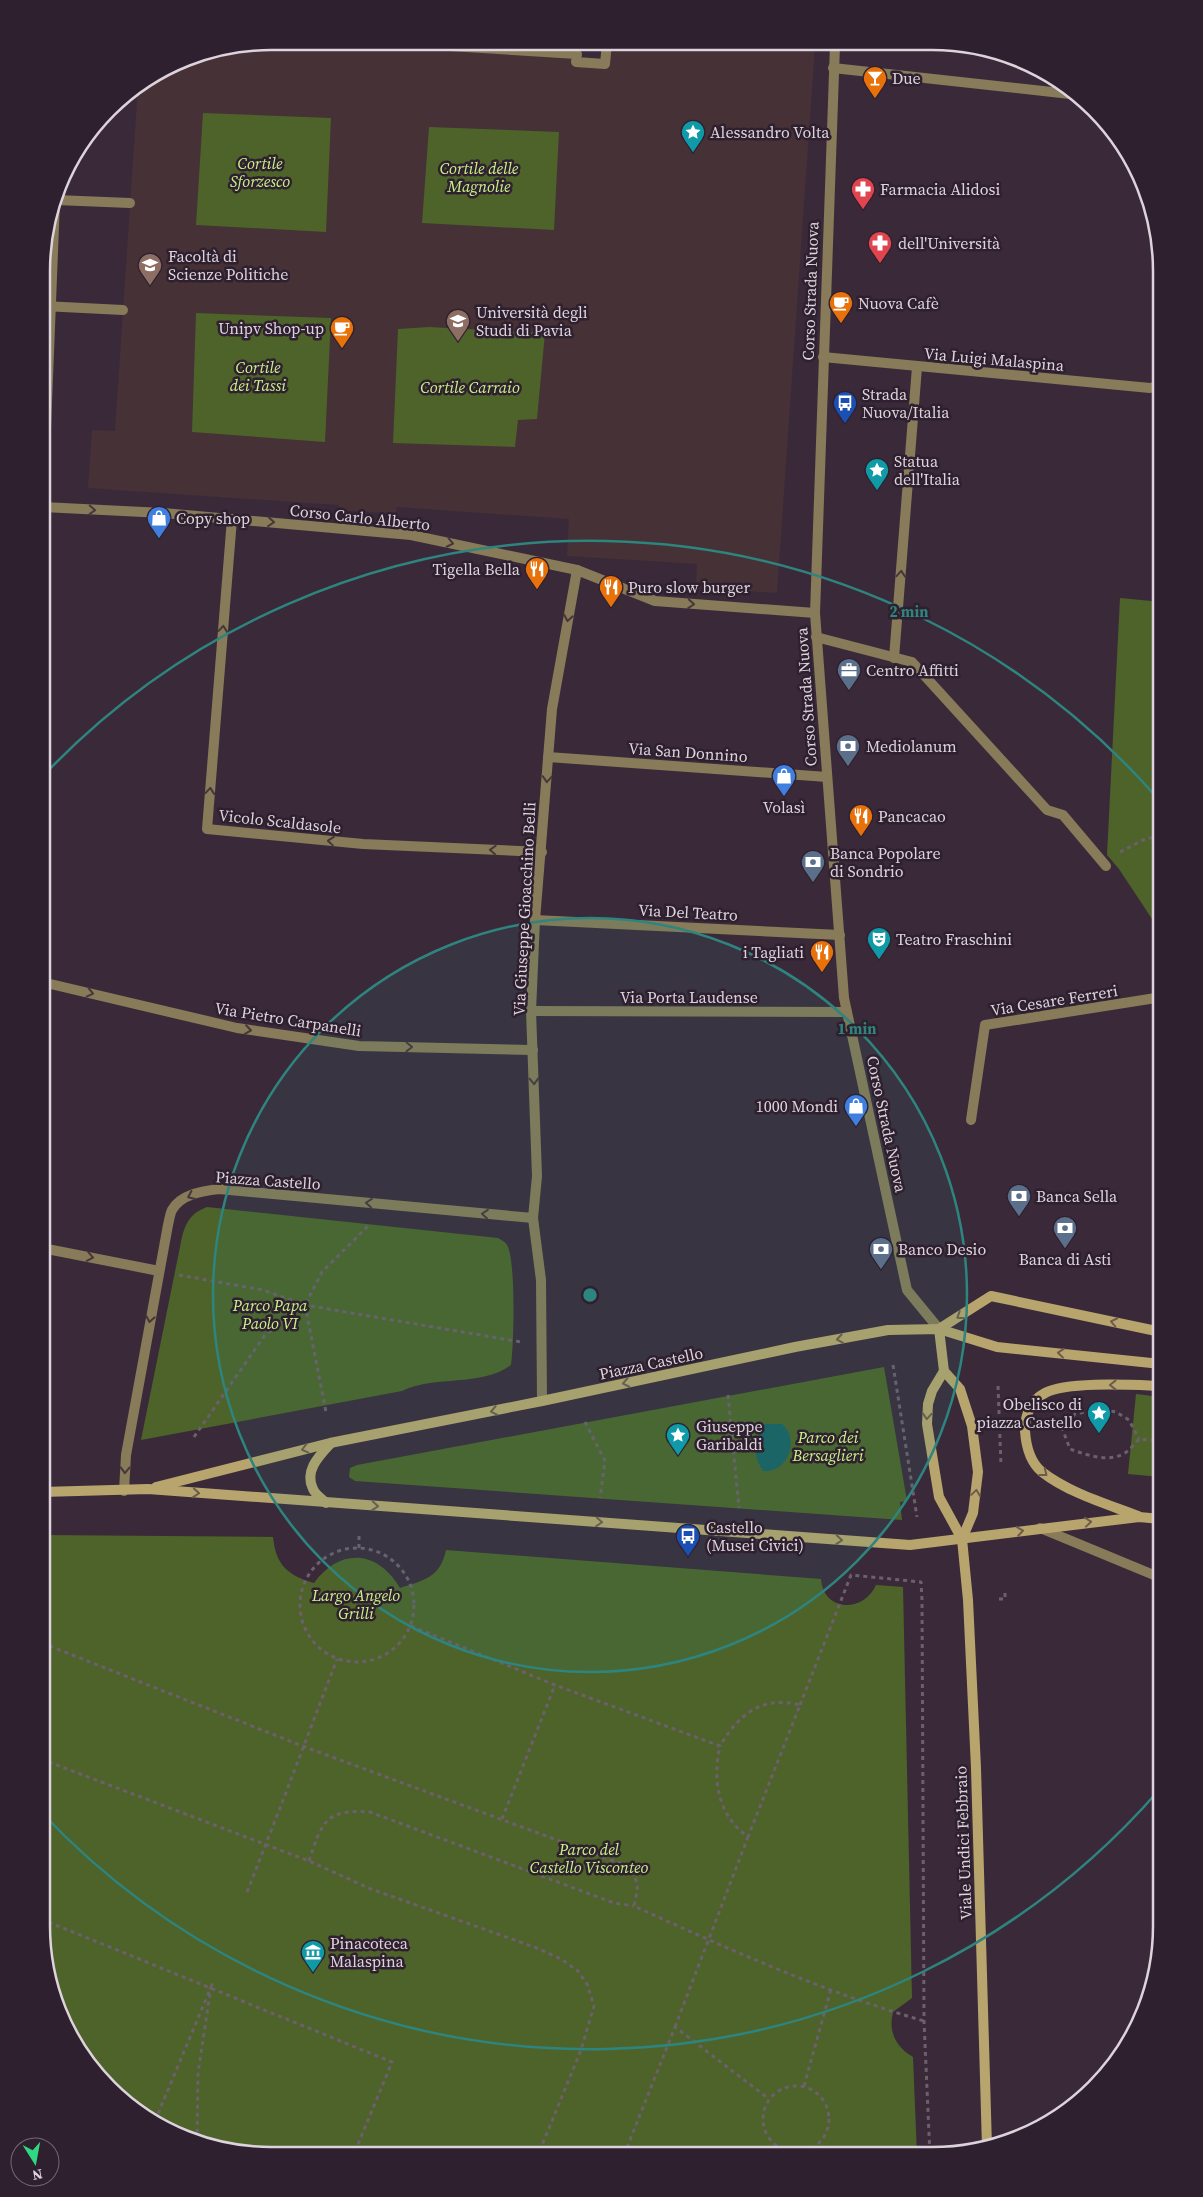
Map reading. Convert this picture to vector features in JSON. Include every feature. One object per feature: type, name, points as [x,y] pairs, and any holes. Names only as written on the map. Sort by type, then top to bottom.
[{"type":"street","points":[[520,50],[577,54],[576,62],[605,64],[606,50]]},
{"type":"street","name":"Corso Strada Nuova","points":[[835,50],[815,613],[844,998],[907,1290],[939,1329]]},
{"type":"street","points":[[833,68],[1063,93]]},
{"type":"street","points":[[62,200],[130,203]]},
{"type":"street","points":[[50,266],[52,245]]},
{"type":"street","points":[[50,306],[123,310]]},
{"type":"street","name":"Via Luigi Malaspina","points":[[823,357],[1153,387]]},
{"type":"street","points":[[894,658],[917,367]]},
{"type":"street","name":"Corso Carlo Alberto","points":[[50,507],[163,513],[411,535],[577,570],[655,601],[815,613]]},
{"type":"street","name":"Vicolo Scaldasole","points":[[232,519],[207,829],[364,844],[542,852]]},
{"type":"street","name":"Via Giuseppe Gioacchino Belli","points":[[542,1402],[541,1280],[533,1218],[537,1176],[531,1011],[535,920],[542,852],[552,709],[577,570]]},
{"type":"street","points":[[816,638],[912,662],[1047,810],[1062,815],[1106,866]]},
{"type":"street","name":"Via San Donnino","points":[[548,757],[826,777]]},
{"type":"street","name":"Via Del Teatro","points":[[535,920],[840,935]]},
{"type":"street","name":"Via Pietro Carpanelli","points":[[50,984],[237,1028],[359,1046],[533,1050]]},
{"type":"street","name":"Via Cesare Ferreri","points":[[970,1120],[985,1025],[1153,998]]},
{"type":"street","name":"Via Porta Laudense","points":[[531,1011],[847,1012]]},
{"type":"street","name":"Piazza Castello","points":[[124,1491],[126,1455],[159,1271],[172,1209],[183,1199],[197,1192],[218,1189],[533,1218]]},
{"type":"street","points":[[50,1250],[159,1271]]},
{"type":"street","points":[[939,1329],[991,1296],[1153,1330]]},
{"type":"street","points":[[939,1329],[997,1346],[1153,1363]]},
{"type":"street","points":[[939,1329],[944,1371],[960,1389],[966,1402],[972,1426],[978,1472],[973,1513],[962,1540]]},
{"type":"street","name":"Piazza Castello","points":[[148,1489],[330,1443],[542,1402],[795,1347],[879,1332],[939,1329]]},
{"type":"street","points":[[944,1371],[932,1391],[928,1404],[927,1424],[939,1497],[962,1540]]},
{"type":"street","points":[[1153,1386],[1110,1384],[1073,1387],[1045,1392],[1034,1401],[1027,1411],[1026,1433],[1032,1462],[1041,1471],[1061,1484],[1139,1517],[1153,1518]]},
{"type":"street","points":[[326,1503],[313,1489],[310,1475],[316,1459],[330,1443]]},
{"type":"street","name":"Piazza Castello","points":[[50,1492],[148,1489],[910,1545],[1139,1517]]},
{"type":"street","points":[[1039,1528],[1153,1575]]},
{"type":"street","name":"Viale Undici Febbraio","points":[[962,1540],[968,1600],[976,1768],[987,2140]]},
{"type":"path","points":[[1106,866],[1113,861],[1118,853],[1128,846],[1153,839]]},
{"type":"path","points":[[194,1437],[265,1335],[305,1305],[322,1272],[389,1205]]},
{"type":"path","points":[[159,1271],[263,1290],[305,1305],[514,1341],[542,1342]]},
{"type":"path","points":[[305,1305],[326,1412]]},
{"type":"path","points":[[893,1365],[916,1517]]},
{"type":"path","points":[[998,1386],[1001,1466]]},
{"type":"path","points":[[728,1394],[739,1508]]},
{"type":"path","points":[[1042,1428],[1062,1428],[1074,1414],[1099,1409],[1116,1412],[1129,1420],[1139,1439]]},
{"type":"path","points":[[585,1422],[605,1461],[600,1498]]},
{"type":"path","points":[[1062,1428],[1070,1449],[1088,1456],[1106,1458],[1124,1454],[1139,1439]]},
{"type":"path","points":[[1139,1439],[1153,1440]]},
{"type":"path","points":[[359,1536],[359,1548]]},
{"type":"path","points":[[359,1548],[376,1551],[390,1558],[402,1570],[411,1584],[414,1612],[411,1626],[404,1640],[393,1650],[381,1658],[366,1662],[351,1662],[337,1659],[320,1650],[308,1636],[301,1618],[300,1599],[305,1581],[315,1567],[327,1556],[343,1550],[359,1548]]},
{"type":"path","points":[[627,2147],[851,1575],[921,1582],[924,2022],[930,2147]]},
{"type":"path","points":[[999,1599],[1005,1599],[1005,1591]]},
{"type":"path","points":[[411,1626],[556,1685],[720,1746]]},
{"type":"path","points":[[50,1646],[305,1747],[622,1864],[635,1874],[638,1889],[634,1906]]},
{"type":"path","points":[[247,1892],[305,1747],[337,1659]]},
{"type":"path","points":[[502,1819],[556,1685]]},
{"type":"path","points":[[748,1837],[734,1827],[723,1808],[716,1772],[720,1746],[729,1731],[738,1722],[763,1704],[787,1702],[800,1705]]},
{"type":"path","points":[[50,1762],[308,1861],[371,1890],[537,1948],[561,1959],[578,1971],[592,1995],[593,2016],[541,2147]]},
{"type":"path","points":[[308,1861],[322,1826],[329,1818],[352,1811],[370,1812],[614,1903],[634,1906],[709,1940],[831,1989],[924,2022]]},
{"type":"path","points":[[50,1923],[392,2062],[357,2147]]},
{"type":"path","points":[[157,2115],[214,1980]]},
{"type":"path","points":[[197,2134],[198,2073],[211,1987]]},
{"type":"path","points":[[804,2086],[831,1989]]},
{"type":"path","points":[[675,2027],[769,2098]]},
{"type":"path","points":[[779,2147],[770,2140],[764,2130],[762,2119],[769,2098],[784,2087],[794,2085],[804,2086],[815,2091],[823,2099],[828,2110],[829,2121],[826,2132],[820,2142],[812,2147]]},
{"type":"shaded area","name":"Università degli Studi di Pavia","points":[[256,50],[529,50],[577,54],[576,61],[605,63],[606,50],[815,50],[777,593],[696,588],[697,564],[567,556],[569,519],[397,507],[396,514],[339,510],[339,505],[88,488],[92,430],[115,431],[137,95],[160,80],[200,62],[228,54]]},
{"type":"shaded area","points":[[765,1424],[782,1424],[790,1438],[790,1446],[789,1454],[779,1467],[763,1471],[757,1459],[755,1447],[758,1436]]},
{"type":"green space","name":"Cortile Sforzesco","points":[[203,113],[331,118],[326,232],[196,225]]},
{"type":"green space","name":"Cortile delle Magnolie","points":[[429,127],[559,132],[554,230],[422,223]]},
{"type":"green space","name":"Cortile dei Tassi","points":[[196,313],[331,318],[325,442],[192,432]]},
{"type":"green space","name":"Cortile Carraio","points":[[429,327],[545,333],[537,419],[518,420],[515,447],[393,443],[398,329]]},
{"type":"green space","points":[[1120,598],[1153,601],[1153,920],[1119,869],[1107,855]]},
{"type":"green space","name":"Parco Papa Paolo VI","points":[[207,1207],[498,1238],[507,1245],[512,1267],[513,1340],[511,1365],[499,1372],[472,1379],[429,1383],[402,1391],[141,1440],[182,1237],[190,1219],[197,1212]]},
{"type":"green space","name":"Parco dei Bersaglieri","points":[[884,1367],[907,1501],[900,1502],[902,1520],[355,1481],[349,1477],[350,1468],[357,1465]]},
{"type":"green space","points":[[1136,1394],[1153,1396],[1153,1476],[1128,1474]]},
{"type":"green space","name":"Parco del Castello Visconteo","points":[[50,1535],[273,1537],[277,1555],[284,1568],[314,1583],[324,1571],[335,1563],[358,1558],[370,1560],[381,1566],[391,1575],[400,1588],[424,1580],[435,1572],[440,1567],[446,1550],[821,1579],[823,1590],[829,1598],[836,1603],[844,1605],[862,1601],[876,1585],[903,1587],[912,1998],[893,2012],[892,2026],[898,2044],[913,2057],[917,2147],[256,2147],[228,2143],[200,2135],[173,2124],[148,2110],[125,2092],[105,2072],[87,2049],[67,2011],[54,1969],[50,1941]]},
{"type":"place","name":"Due","points":[[875,99]]},
{"type":"place","name":"Alessandro Volta","points":[[693,153]]},
{"type":"place","name":"Farmacia Alidosi","points":[[863,210]]},
{"type":"place","name":"dell'Università","points":[[880,264]]},
{"type":"place","name":"Facoltà di Scienze Politiche","points":[[150,286]]},
{"type":"place","name":"Nuova Cafè","points":[[841,324]]},
{"type":"place","name":"Università degli Studi di Pavia","points":[[458,342]]},
{"type":"place","name":"Unipv Shop-up","points":[[342,349]]},
{"type":"place","name":"Strada Nuova/Italia","points":[[845,424]]},
{"type":"place","name":"Statua dell'Italia","points":[[877,491]]},
{"type":"place","name":"Copy shop","points":[[159,539]]},
{"type":"place","name":"Tigella Bella","points":[[537,590]]},
{"type":"place","name":"Puro slow burger","points":[[611,608]]},
{"type":"place","name":"Centro Affitti","points":[[849,691]]},
{"type":"place","name":"Mediolanum","points":[[848,767]]},
{"type":"place","name":"Volasì","points":[[784,797]]},
{"type":"place","name":"Pancacao","points":[[861,837]]},
{"type":"place","name":"Banca Popolare di Sondrio","points":[[813,883]]},
{"type":"place","name":"Teatro Fraschini","points":[[879,960]]},
{"type":"place","name":"i Tagliati","points":[[822,973]]},
{"type":"place","name":"1000 Mondi","points":[[856,1127]]},
{"type":"place","name":"Banca Sella","points":[[1019,1217]]},
{"type":"place","name":"Banca di Asti","points":[[1065,1249]]},
{"type":"place","name":"Banco Desio","points":[[881,1270]]},
{"type":"place","name":"Obelisco di piazza Castello","points":[[1099,1434]]},
{"type":"place","name":"Giuseppe Garibaldi","points":[[678,1456]]},
{"type":"place","name":"Castello (Musei Civici)","points":[[688,1557]]},
{"type":"place","name":"Pinacoteca Malaspina","points":[[313,1973]]},
{"type":"park label","name":"Largo Angelo Grilli","points":[[356,1604]]}]
